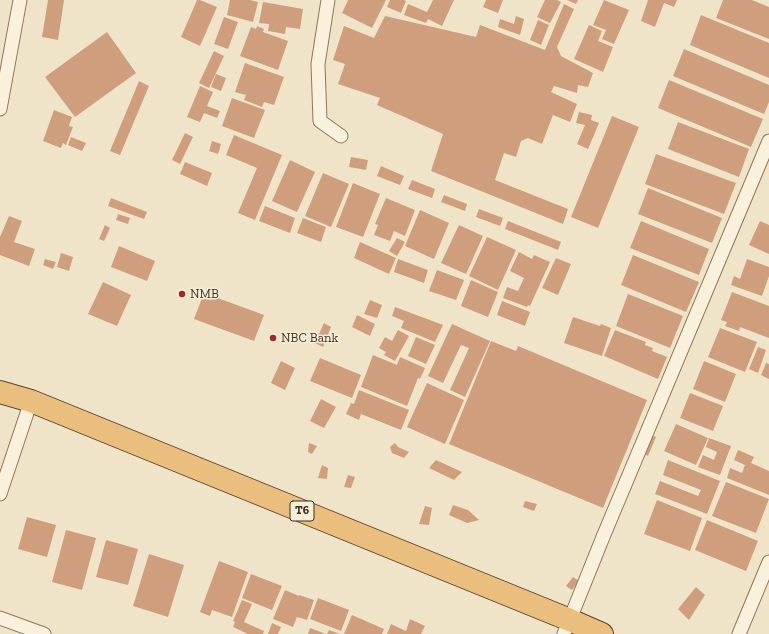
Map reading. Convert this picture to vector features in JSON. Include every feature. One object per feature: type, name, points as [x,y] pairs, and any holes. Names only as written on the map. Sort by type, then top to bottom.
[{"type":"highway","name":"T6","points":[[0,392],[31,401],[567,627],[602,634]]},
{"type":"street","points":[[0,109],[2,91],[20,0]]},
{"type":"street","points":[[328,0],[318,64],[320,121],[341,136]]},
{"type":"street","points":[[567,627],[602,537],[769,141]]},
{"type":"street","points":[[0,494],[31,401]]},
{"type":"street","points":[[739,634],[769,562]]},
{"type":"street","points":[[0,618],[44,634]]},
{"type":"building","points":[[48,0],[64,0],[58,40],[42,37]]},
{"type":"building","points":[[197,0],[217,7],[200,46],[181,37]]},
{"type":"building","points":[[230,0],[250,0],[258,2],[253,22],[227,15]]},
{"type":"building","points":[[348,0],[386,0],[372,28],[342,13]]},
{"type":"building","points":[[390,0],[406,1],[401,13],[387,7]]},
{"type":"building","points":[[433,0],[454,0],[442,26],[428,19],[426,23],[404,15],[408,4],[427,12]]},
{"type":"building","points":[[486,0],[503,0],[498,13],[483,7]]},
{"type":"building","points":[[545,0],[557,0],[561,2],[550,23],[537,17]]},
{"type":"building","points":[[567,0],[578,0],[576,4]]},
{"type":"building","points":[[604,0],[629,10],[614,44],[602,39],[606,30],[593,25]]},
{"type":"building","points":[[648,0],[677,0],[674,7],[664,3],[655,27],[641,21]]},
{"type":"building","points":[[723,0],[752,0],[769,7],[769,39],[716,18]]},
{"type":"building","points":[[263,2],[303,9],[300,29],[286,27],[285,34],[268,31],[269,24],[259,23]]},
{"type":"building","points":[[564,4],[574,9],[557,47],[561,56],[593,73],[588,87],[578,85],[577,93],[554,86],[551,92],[577,104],[570,122],[553,115],[542,144],[528,138],[521,141],[516,157],[504,153],[495,180],[568,209],[563,224],[431,171],[443,134],[377,105],[380,98],[338,84],[345,64],[333,60],[344,26],[374,38],[385,16],[476,37],[480,25],[545,50]]},
{"type":"building","points":[[701,15],[769,43],[769,78],[690,45]]},
{"type":"building","points":[[516,16],[524,19],[520,35],[498,27],[500,19],[514,24]]},
{"type":"building","points":[[224,17],[238,22],[228,49],[214,44]]},
{"type":"building","points":[[538,20],[549,25],[541,45],[530,40]]},
{"type":"building","points":[[589,25],[602,31],[598,41],[613,47],[603,72],[574,59]]},
{"type":"building","points":[[257,26],[264,29],[263,32],[288,41],[278,70],[240,56],[251,27],[256,29]]},
{"type":"building","points":[[107,32],[136,73],[75,117],[45,77]]},
{"type":"building","points":[[684,49],[769,85],[769,102],[764,114],[673,76]]},
{"type":"building","points":[[214,51],[224,56],[209,88],[199,83]]},
{"type":"building","points":[[245,63],[284,77],[274,105],[264,102],[262,107],[244,100],[246,95],[235,92]]},
{"type":"building","points":[[216,74],[226,78],[221,91],[211,87]]},
{"type":"building","points":[[669,80],[763,119],[751,147],[658,108]]},
{"type":"building","points":[[139,81],[149,86],[120,155],[110,151]]},
{"type":"building","points":[[200,86],[213,92],[207,106],[220,111],[217,118],[204,113],[200,122],[187,117]]},
{"type":"building","points":[[232,98],[265,110],[254,138],[222,126]]},
{"type":"building","points":[[54,110],[72,117],[69,126],[73,127],[66,145],[63,143],[61,148],[43,141]]},
{"type":"building","points":[[579,112],[592,115],[591,120],[599,123],[588,149],[577,144],[585,125],[576,123]]},
{"type":"building","points":[[612,116],[639,127],[598,228],[571,217]]},
{"type":"building","points":[[678,122],[749,149],[739,177],[668,149]]},
{"type":"building","points":[[185,133],[193,137],[180,164],[172,160]]},
{"type":"building","points":[[234,135],[282,155],[255,220],[238,213],[257,168],[226,155]]},
{"type":"building","points":[[71,137],[86,143],[82,151],[68,145]]},
{"type":"building","points":[[212,141],[221,144],[218,154],[209,151]]},
{"type":"building","points":[[656,154],[736,183],[724,214],[645,184]]},
{"type":"building","points":[[351,157],[368,160],[366,170],[349,167]]},
{"type":"building","points":[[290,160],[315,172],[297,212],[272,201]]},
{"type":"building","points":[[185,162],[212,173],[207,186],[180,174]]},
{"type":"building","points":[[381,166],[404,176],[400,185],[377,176]]},
{"type":"building","points":[[323,173],[349,184],[331,227],[305,216]]},
{"type":"building","points":[[412,180],[435,189],[432,198],[408,189]]},
{"type":"building","points":[[353,183],[380,194],[363,237],[336,227]]},
{"type":"building","points":[[648,188],[722,218],[712,243],[638,214]]},
{"type":"building","points":[[444,195],[467,204],[465,211],[441,202]]},
{"type":"building","points":[[111,198],[147,212],[144,219],[108,206]]},
{"type":"building","points":[[386,198],[415,210],[405,236],[394,231],[390,241],[374,235],[378,225],[375,224]]},
{"type":"building","points":[[265,206],[295,218],[290,233],[259,221]]},
{"type":"building","points":[[479,209],[503,218],[500,226],[476,217]]},
{"type":"building","points":[[420,210],[449,223],[434,259],[405,246]]},
{"type":"building","points":[[118,214],[130,218],[128,224],[116,220]]},
{"type":"building","points":[[9,216],[22,221],[14,242],[35,249],[29,266],[0,255],[0,237]]},
{"type":"building","points":[[303,218],[326,227],[321,242],[297,233]]},
{"type":"building","points":[[508,221],[561,242],[558,250],[505,229]]},
{"type":"building","points":[[641,221],[709,249],[699,275],[630,248]]},
{"type":"building","points":[[760,221],[769,225],[769,254],[749,245]]},
{"type":"building","points":[[105,225],[110,228],[104,241],[99,239]]},
{"type":"building","points":[[459,225],[483,236],[466,274],[441,263]]},
{"type":"building","points":[[487,237],[516,250],[498,290],[469,276]]},
{"type":"building","points":[[397,238],[405,242],[397,256],[389,251]]},
{"type":"building","points":[[360,242],[396,258],[389,274],[354,258]]},
{"type":"building","points":[[119,246],[155,261],[147,281],[111,267]]},
{"type":"building","points":[[519,252],[532,259],[534,255],[550,262],[530,306],[528,305],[527,307],[503,298],[507,287],[518,291],[524,278],[510,271]]},
{"type":"building","points":[[61,253],[73,257],[69,271],[57,267]]},
{"type":"building","points":[[633,255],[699,282],[686,312],[621,285]]},
{"type":"building","points":[[556,258],[571,264],[558,295],[542,288]]},
{"type":"building","points":[[45,259],[56,262],[53,269],[43,265]]},
{"type":"building","points":[[398,259],[428,270],[424,283],[394,272]]},
{"type":"building","points":[[747,259],[769,267],[769,276],[762,296],[731,285],[734,276],[740,279]]},
{"type":"building","points":[[437,270],[464,280],[456,300],[429,291]]},
{"type":"building","points":[[471,280],[498,292],[488,317],[461,306]]},
{"type":"building","points":[[103,282],[131,295],[117,326],[88,314]]},
{"type":"building","points":[[732,292],[769,306],[769,338],[740,327],[739,331],[725,326],[727,322],[721,320]]},
{"type":"building","points":[[204,293],[264,315],[254,341],[194,319]]},
{"type":"building","points":[[628,294],[683,316],[670,348],[616,326]]},
{"type":"building","points":[[370,300],[382,305],[377,318],[364,314]]},
{"type":"building","points":[[502,301],[530,312],[525,326],[497,315]]},
{"type":"building","points":[[395,307],[443,325],[435,342],[401,328],[404,321],[392,316]]},
{"type":"building","points":[[357,315],[375,324],[370,336],[352,327]]},
{"type":"building","points":[[573,317],[611,328],[602,356],[564,343]]},
{"type":"building","points":[[324,323],[331,327],[323,347],[315,343]]},
{"type":"building","points":[[452,324],[490,341],[465,397],[450,390],[469,348],[461,345],[443,383],[428,376]]},
{"type":"building","points":[[720,328],[757,342],[745,372],[708,357]]},
{"type":"building","points":[[398,330],[409,336],[395,361],[384,355],[386,352],[379,348],[385,337],[392,341]]},
{"type":"building","points":[[615,330],[646,342],[645,345],[653,348],[652,351],[667,357],[658,379],[604,356]]},
{"type":"building","points":[[416,337],[435,345],[426,364],[408,356]]},
{"type":"building","points":[[491,341],[516,351],[518,346],[647,400],[603,508],[449,444]]},
{"type":"building","points":[[758,347],[766,350],[758,373],[749,369]]},
{"type":"building","points":[[373,355],[397,365],[400,357],[425,368],[420,379],[418,378],[407,406],[361,387]]},
{"type":"building","points":[[320,358],[361,375],[352,398],[310,381]]},
{"type":"building","points":[[281,361],[295,368],[285,390],[271,383]]},
{"type":"building","points":[[704,361],[736,374],[725,402],[693,389]]},
{"type":"building","points":[[766,363],[769,364],[769,379],[761,375]]},
{"type":"building","points":[[427,383],[464,400],[445,444],[407,427]]},
{"type":"building","points":[[359,390],[409,410],[401,430],[361,414],[359,420],[346,414],[351,403],[354,404]]},
{"type":"building","points":[[690,393],[723,406],[713,431],[680,418]]},
{"type":"building","points":[[321,399],[336,407],[324,428],[310,421]]},
{"type":"building","points":[[676,424],[708,438],[696,465],[664,451]]},
{"type":"building","points":[[649,434],[656,437],[648,456],[642,453]]},
{"type":"building","points":[[709,438],[731,446],[720,475],[698,467],[703,455],[714,460],[717,452],[706,447]]},
{"type":"building","points":[[309,443],[317,446],[312,454],[308,452]]},
{"type":"building","points":[[395,443],[398,447],[409,452],[404,458],[392,453],[390,447]]},
{"type":"building","points":[[738,450],[754,457],[751,463],[769,471],[769,495],[727,478],[730,468],[742,473],[745,465],[734,460]]},
{"type":"building","points":[[436,460],[462,472],[454,480],[429,468]]},
{"type":"building","points":[[668,460],[720,481],[707,514],[655,494],[660,481],[698,496],[701,490],[663,475]]},
{"type":"building","points":[[322,465],[328,468],[327,479],[318,478]]},
{"type":"building","points":[[348,475],[355,477],[351,488],[344,487]]},
{"type":"building","points":[[726,482],[769,499],[756,533],[712,516]]},
{"type":"building","points":[[657,500],[702,518],[690,551],[644,534]]},
{"type":"building","points":[[525,501],[537,504],[534,511],[523,507]]},
{"type":"building","points":[[453,505],[468,510],[479,520],[467,523],[449,515]]},
{"type":"building","points":[[425,506],[432,508],[429,525],[419,524]]},
{"type":"building","points":[[27,517],[56,525],[47,557],[18,549]]},
{"type":"building","points":[[707,520],[758,541],[746,571],[695,550]]},
{"type":"building","points":[[66,530],[96,538],[82,590],[52,582]]},
{"type":"building","points":[[106,540],[138,549],[128,585],[96,577]]},
{"type":"building","points":[[149,554],[184,565],[168,617],[133,606]]},
{"type":"building","points":[[219,561],[248,572],[232,617],[212,610],[210,616],[200,612]]},
{"type":"building","points":[[251,574],[282,586],[272,610],[242,598]]},
{"type":"building","points":[[573,577],[579,581],[572,590],[566,586]]},
{"type":"building","points":[[696,587],[705,595],[689,620],[678,609]]},
{"type":"building","points":[[285,590],[314,600],[307,620],[297,617],[293,627],[273,619]]},
{"type":"building","points":[[318,598],[349,610],[341,631],[310,619]]},
{"type":"building","points":[[242,600],[252,604],[244,622],[264,631],[263,634],[248,634],[233,627],[235,622],[233,621]]},
{"type":"building","points":[[352,615],[384,629],[382,634],[344,634]]},
{"type":"building","points":[[410,619],[425,626],[421,634],[387,634],[391,624],[406,631]]},
{"type":"building","points":[[272,623],[281,627],[278,634],[268,634]]},
{"type":"building","points":[[310,628],[326,634],[308,634]]},
{"type":"building","points":[[329,630],[340,634],[327,634]]},
{"type":"place","name":"NMB","points":[[182,294]]},
{"type":"place","name":"NBC Bank","points":[[273,338]]}]
